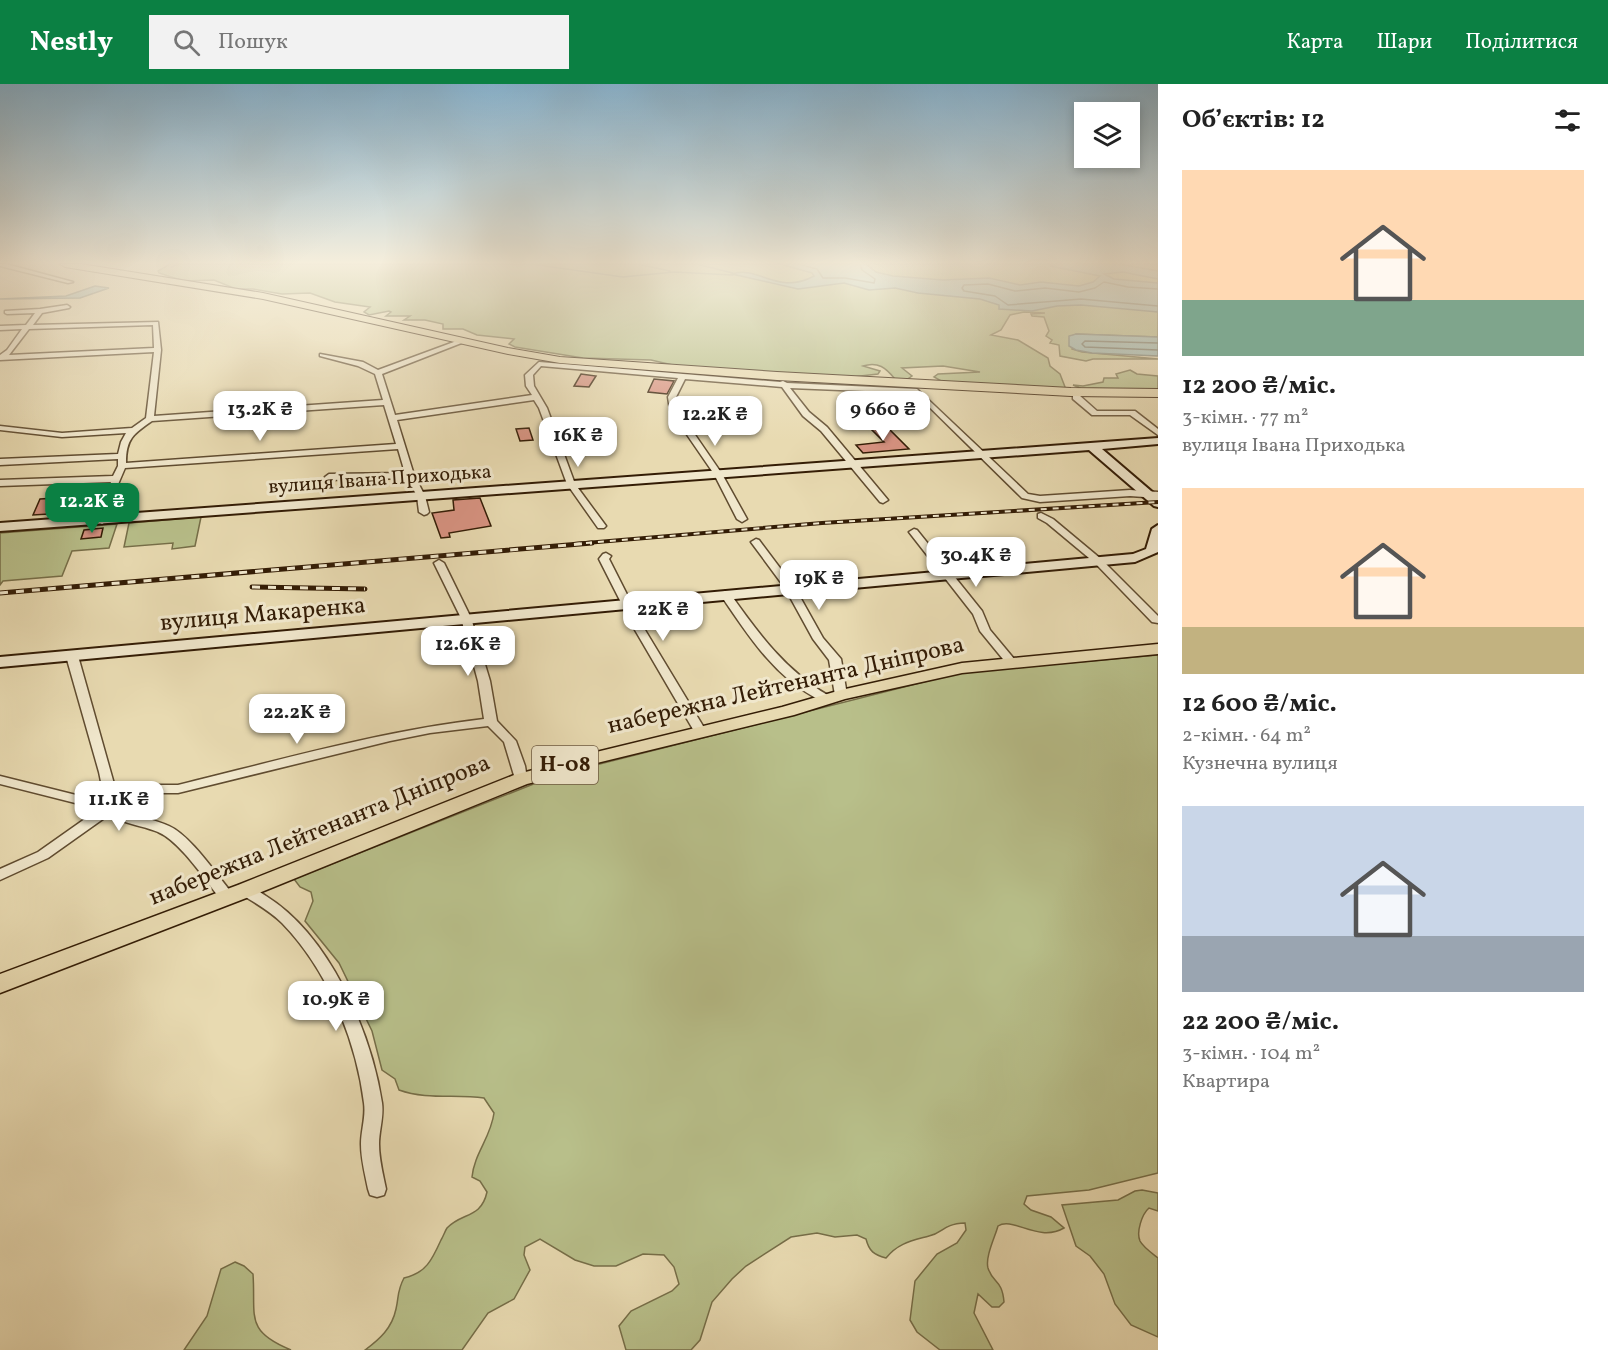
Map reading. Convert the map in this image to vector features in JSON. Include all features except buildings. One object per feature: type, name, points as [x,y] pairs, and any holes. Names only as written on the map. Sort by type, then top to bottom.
[{"type":"highway","points":[[383,323],[462,340],[538,360],[585,362],[780,380],[1071,392],[1158,393]]},
{"type":"main road","name":"вулиця Івана Приходька","points":[[0,527],[1158,441]]},
{"type":"main road","points":[[1092,447],[1155,498]]},
{"type":"main road","name":"вулиця Макаренка","points":[[0,662],[1135,558],[1149,554],[1158,529]]},
{"type":"main road","name":"набережна Лейтенанта Дніпрова","points":[[0,984],[246,890],[521,779],[543,774],[558,767],[788,711],[834,697],[962,668],[1158,649]]},
{"type":"street","points":[[1,357],[30,323]]},
{"type":"street","points":[[0,328],[153,323]]},
{"type":"street","points":[[150,419],[158,350],[156,323]]},
{"type":"street","points":[[378,373],[462,340]]},
{"type":"street","points":[[1,357],[158,350]]},
{"type":"street","points":[[322,355],[360,363],[378,373],[410,475],[421,496],[424,512]]},
{"type":"street","points":[[602,526],[571,484],[537,396],[528,380],[538,360],[682,377],[780,380],[916,392],[1021,493],[1040,499],[1130,493],[1155,498]]},
{"type":"street","points":[[682,377],[672,397],[674,410],[718,474],[742,519]]},
{"type":"street","points":[[780,380],[806,414],[824,429],[883,500]]},
{"type":"street","points":[[392,418],[537,396]]},
{"type":"street","points":[[1076,397],[1095,414],[1132,413],[1158,433]]},
{"type":"street","points":[[102,521],[104,509],[122,466],[121,456],[125,442],[134,430],[150,419],[387,402]]},
{"type":"street","points":[[0,428],[62,435],[134,430]]},
{"type":"street","points":[[122,466],[401,446]]},
{"type":"street","points":[[0,462],[121,456]]},
{"type":"street","points":[[329,477],[410,475]]},
{"type":"street","points":[[0,483],[116,479]]},
{"type":"street","points":[[1041,516],[1098,561],[1156,620]]},
{"type":"street","points":[[914,532],[978,613],[985,631],[1011,662]]},
{"type":"street","points":[[725,594],[759,642],[784,672],[800,684],[834,697],[834,659],[818,639],[790,588],[756,542]]},
{"type":"street","points":[[606,555],[604,559],[673,690],[700,731]]},
{"type":"street","points":[[439,563],[465,618],[484,681],[491,722],[510,741],[521,779]]},
{"type":"street","points":[[72,656],[111,802],[123,817],[164,829],[178,837],[227,897]]},
{"type":"street","points":[[0,875],[44,855],[111,802],[143,789],[178,789],[430,729],[491,722]]},
{"type":"street","points":[[0,780],[111,802]]},
{"type":"street","points":[[246,890],[275,909],[299,931],[332,984],[350,1019],[359,1044],[373,1103],[371,1165],[377,1189]]},
{"type":"green space","points":[[439,323],[1005,323],[1001,330],[991,335],[1018,340],[1048,358],[1050,366],[1060,374],[1065,387],[1062,389],[943,382],[934,377],[938,374],[980,372],[943,366],[902,368],[912,376],[906,380],[895,379],[885,369],[873,364],[863,366],[880,371],[878,374],[843,378],[677,366],[651,360],[583,358],[515,347],[509,344],[514,339],[477,335],[463,329],[443,329],[443,324]]},
{"type":"green space","points":[[1046,323],[1158,323],[1158,337],[1076,334],[1072,349],[1082,352],[1158,359],[1093,359],[1086,361],[1060,356],[1059,345],[1050,343],[1052,340],[1046,336],[1049,331]]},
{"type":"green space","points":[[1130,370],[1137,374],[1158,376],[1158,391],[1082,389],[1073,385],[1083,386],[1103,382],[1104,378],[1118,378],[1116,374]]},
{"type":"green space","points":[[201,517],[195,546],[172,549],[173,543],[124,547],[129,523]]},
{"type":"green space","points":[[117,524],[109,548],[72,551],[62,576],[3,581],[0,585],[0,533]]},
{"type":"green space","points":[[1158,655],[1158,1173],[1089,1190],[1027,1196],[1024,1204],[1031,1210],[1051,1217],[1064,1228],[1054,1232],[1045,1233],[1011,1224],[998,1226],[987,1263],[990,1273],[1001,1289],[1004,1302],[999,1307],[992,1307],[978,1294],[974,1313],[993,1350],[940,1350],[917,1332],[910,1320],[915,1281],[937,1254],[957,1243],[966,1230],[965,1223],[952,1225],[934,1235],[905,1243],[886,1258],[873,1252],[866,1239],[857,1235],[835,1237],[817,1233],[791,1237],[746,1266],[732,1279],[712,1302],[700,1340],[691,1350],[626,1350],[619,1326],[631,1311],[672,1291],[679,1284],[674,1267],[664,1255],[643,1254],[616,1266],[594,1266],[575,1260],[540,1239],[525,1247],[524,1255],[530,1270],[514,1299],[488,1313],[462,1350],[365,1350],[392,1322],[404,1278],[423,1269],[431,1259],[447,1228],[476,1211],[484,1201],[487,1192],[480,1181],[472,1177],[494,1113],[484,1098],[420,1095],[399,1090],[395,1079],[382,1070],[372,1031],[339,963],[305,921],[313,901],[311,892],[300,887],[294,879],[541,781],[576,770],[963,672]]},
{"type":"green space","points":[[1142,1190],[1158,1193],[1158,1211],[1149,1208],[1146,1211],[1140,1223],[1139,1237],[1141,1243],[1158,1258],[1158,1337],[1131,1325],[1115,1304],[1104,1274],[1090,1256],[1076,1246],[1062,1205],[1118,1200]]},
{"type":"green space","points":[[235,1262],[253,1274],[255,1321],[259,1329],[276,1343],[291,1350],[184,1350],[207,1316],[221,1269]]},
{"type":"water","points":[[1076,334],[1158,337],[1158,356],[1092,353],[1076,350],[1069,346],[1069,336]]},
{"type":"railway","points":[[574,544],[822,523],[1158,502]]},
{"type":"railway","points":[[0,593],[592,543]]},
{"type":"railway","points":[[252,587],[365,589]]}]
